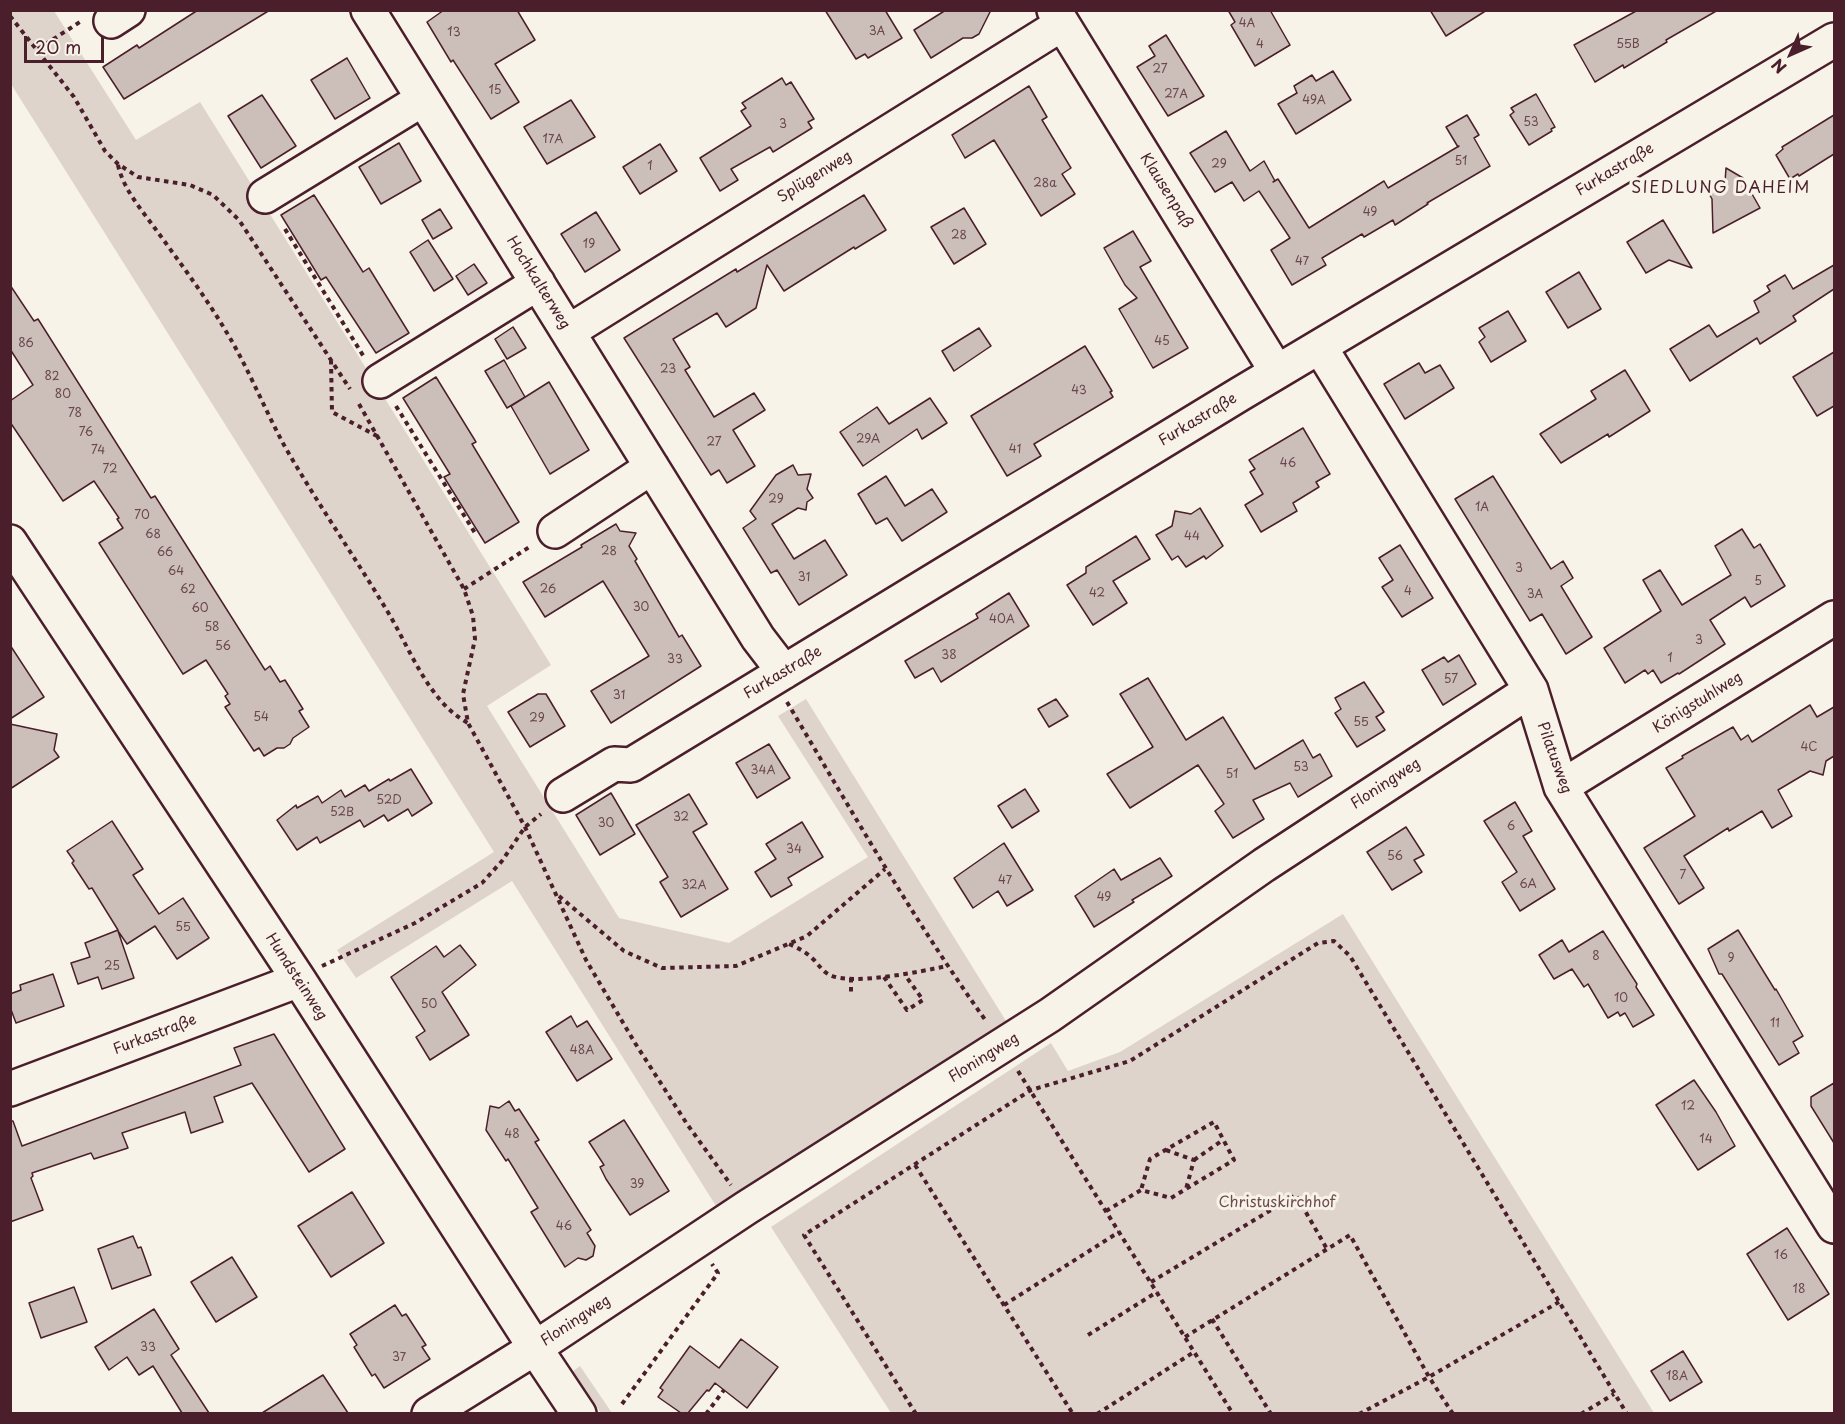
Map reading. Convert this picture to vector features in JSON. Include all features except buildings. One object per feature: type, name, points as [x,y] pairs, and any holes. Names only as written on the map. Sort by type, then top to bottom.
[{"type":"street","name":"Hochkalterweg","points":[[368,10],[758,638],[784,672]]},
{"type":"street","name":"Splügenweg","points":[[568,332],[1058,17]]},
{"type":"street","name":"Klausenpaß","points":[[1058,17],[1277,372]]},
{"type":"street","name":"Furkastraße","points":[[563,795],[614,764],[631,765],[1277,372],[1834,40]]},
{"type":"street","points":[[265,196],[423,99]]},
{"type":"street","points":[[380,381],[538,283]]},
{"type":"street","name":"Pilatusweg","points":[[1320,347],[1531,690],[1561,787],[1834,1226]]},
{"type":"street","points":[[555,531],[652,467]]},
{"type":"street","name":"Hundsteinweg","points":[[10,542],[299,980],[579,1413]]},
{"type":"street","name":"Königstuhlweg","points":[[1561,787],[1834,618]]},
{"type":"street","name":"Floningweg","points":[[429,1413],[535,1348],[746,1208],[1050,1016],[1264,865],[1531,690]]},
{"type":"street","name":"Furkastraße","points":[[10,1089],[299,980]]},
{"type":"path","points":[[10,16],[74,97],[105,151],[118,164],[138,177],[190,185],[213,195],[238,219],[355,396],[464,589],[473,616],[475,639],[463,694],[468,723],[525,827],[586,960],[635,1043],[687,1124],[746,1208]]},
{"type":"path","points":[[38,49],[90,16],[120,16]]},
{"type":"path","points":[[118,164],[120,176],[135,201],[225,328],[240,354],[268,417],[302,477],[349,547],[432,691],[458,718],[468,723]]},
{"type":"path","points":[[331,360],[332,412],[378,436]]},
{"type":"path","points":[[464,589],[555,531]]},
{"type":"path","points":[[784,672],[781,692],[885,869],[947,966],[988,1024]]},
{"type":"path","points":[[299,980],[330,961],[415,923],[482,883],[502,861],[525,827]]},
{"type":"path","points":[[558,895],[624,951],[662,968],[736,966],[807,936],[885,869]]},
{"type":"path","points":[[916,1413],[804,1235],[1031,1090],[1130,1061],[1318,943],[1334,941],[1350,956],[1627,1413]]},
{"type":"path","points":[[789,944],[804,951],[831,976],[884,977],[947,966]]},
{"type":"path","points":[[884,977],[907,1010],[923,1000],[905,975]]},
{"type":"path","points":[[851,978],[851,993]]},
{"type":"path","points":[[1016,1067],[1233,1413]]},
{"type":"path","points":[[1106,1210],[1141,1190],[1150,1159],[1214,1122],[1234,1160],[1171,1198],[1141,1190]]},
{"type":"path","points":[[1186,1189],[1194,1160],[1223,1140]]},
{"type":"path","points":[[1165,1150],[1194,1160]]},
{"type":"path","points":[[915,1165],[1073,1413]]},
{"type":"path","points":[[1151,1282],[1296,1195],[1327,1249]]},
{"type":"path","points":[[1004,1305],[1119,1232]]},
{"type":"path","points":[[1185,1336],[1350,1235],[1429,1377],[1453,1413]]},
{"type":"path","points":[[622,1404],[718,1273]]},
{"type":"path","points":[[1088,1335],[1157,1292]]},
{"type":"path","points":[[1359,1413],[1429,1377],[1559,1302]]},
{"type":"path","points":[[1212,1319],[1271,1413]]},
{"type":"path","points":[[1097,1413],[1194,1352]]},
{"type":"path","points":[[706,1413],[724,1390]]},
{"type":"path","points":[[1581,1413],[1614,1394]]},
{"type":"green space","points":[[11,11],[54,11],[136,140],[200,102],[551,665],[487,706],[619,918],[729,943],[868,857],[778,716],[806,699],[1006,1021],[716,1206],[512,881],[356,978],[337,950],[494,852],[11,84]]},
{"type":"green space","name":"Christuskirchhof","points":[[1343,914],[1654,1413],[891,1413],[771,1227],[1051,1043],[1068,1071],[1120,1052]]},
{"type":"green space","points":[[580,1366],[612,1413],[601,1413],[573,1371]]},
{"type":"district","name":"SIEDLUNG DAHEIM","points":[[1721,189]]}]
